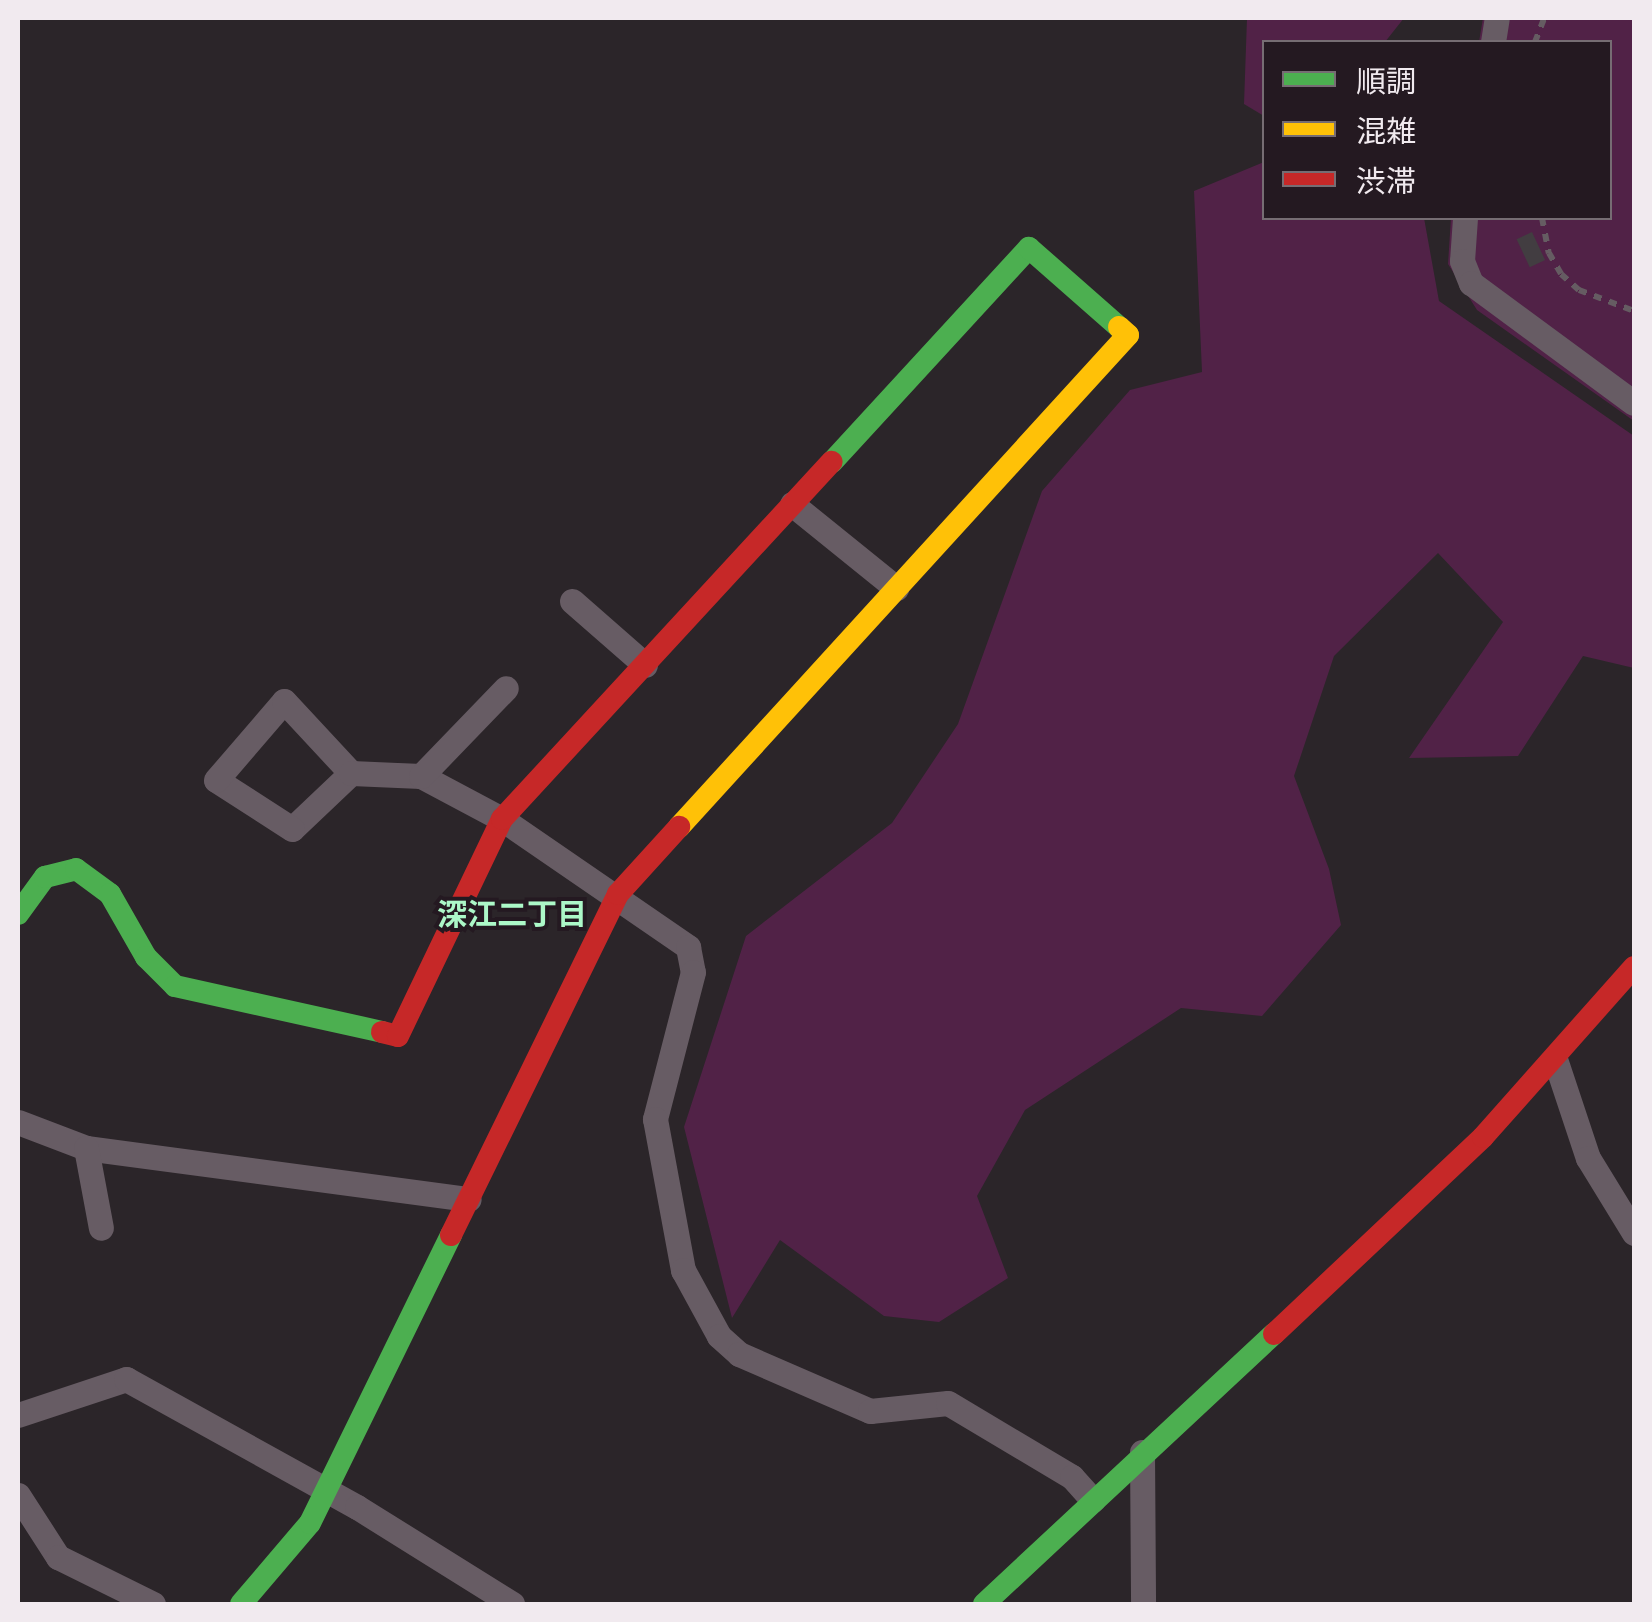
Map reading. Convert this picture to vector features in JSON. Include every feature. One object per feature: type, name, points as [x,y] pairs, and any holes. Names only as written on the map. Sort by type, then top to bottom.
[{"type":"street","points":[[1465,220],[1462,261],[1471,283],[1634,404]]},
{"type":"street","points":[[18,914],[45,877],[76,869],[110,894],[146,957],[176,986],[398,1036],[502,819],[1029,248],[1128,335],[618,894],[310,1524],[241,1604]]},
{"type":"street","points":[[792,504],[896,588]]},
{"type":"street","points":[[572,601],[645,664]]},
{"type":"street","points":[[421,776],[506,688]]},
{"type":"street","points":[[351,773],[292,829],[216,780],[284,701],[351,773],[421,776],[502,819],[618,894],[688,947],[694,972],[655,1119],[683,1270],[718,1336],[740,1354],[870,1412],[948,1403],[965,1410],[1072,1476],[1093,1500]]},
{"type":"street","points":[[984,1604],[1142,1452],[1392,1228],[1555,1059],[1634,966]]},
{"type":"street","points":[[1555,1059],[1588,1158],[1634,1233]]},
{"type":"street","points":[[18,1122],[86,1148],[469,1199]]},
{"type":"street","points":[[86,1148],[102,1228]]},
{"type":"street","points":[[18,1416],[126,1380],[326,1490],[512,1604]]},
{"type":"street","points":[[1142,1452],[1143,1604]]},
{"type":"street","points":[[18,1495],[58,1557],[153,1604]]},
{"type":"path","points":[[1542,220],[1548,253],[1561,274],[1578,290],[1634,311]]},
{"type":"shaded area","points":[[1247,18],[1404,18],[1387,40],[1262,40],[1262,115],[1244,104]]},
{"type":"shaded area","points":[[1483,18],[1634,18],[1634,421],[1477,310],[1448,264],[1451,220],[1612,220],[1612,40],[1479,40]]},
{"type":"shaded area","points":[[1262,163],[1262,220],[1424,220],[1439,301],[1634,436],[1634,668],[1583,656],[1518,756],[1409,758],[1503,622],[1438,553],[1334,656],[1294,776],[1329,869],[1341,925],[1262,1016],[1181,1008],[1025,1110],[977,1196],[1008,1278],[939,1322],[884,1316],[780,1240],[732,1318],[684,1127],[746,936],[892,823],[958,724],[1042,491],[1130,390],[1202,372],[1194,191]]},
{"type":"building","points":[[1532,232],[1545,260],[1530,267],[1517,239]]},
{"type":"traffic: fast","points":[[832,462],[1029,248],[1119,327]]},
{"type":"traffic: fast","points":[[18,914],[45,877],[76,869],[110,894],[146,957],[175,986],[382,1032]]},
{"type":"traffic: fast","points":[[241,1604],[310,1523],[451,1235]]},
{"type":"traffic: fast","points":[[984,1604],[1274,1334]]},
{"type":"traffic: slow","points":[[679,827],[1128,335],[1119,327]]},
{"type":"traffic: jam","points":[[382,1032],[398,1036],[502,819],[832,462]]},
{"type":"traffic: jam","points":[[451,1235],[618,894],[679,827]]},
{"type":"traffic: jam","points":[[1274,1334],[1483,1137],[1634,967]]},
{"type":"district","name":"深江二丁目","points":[[512,914]]}]
